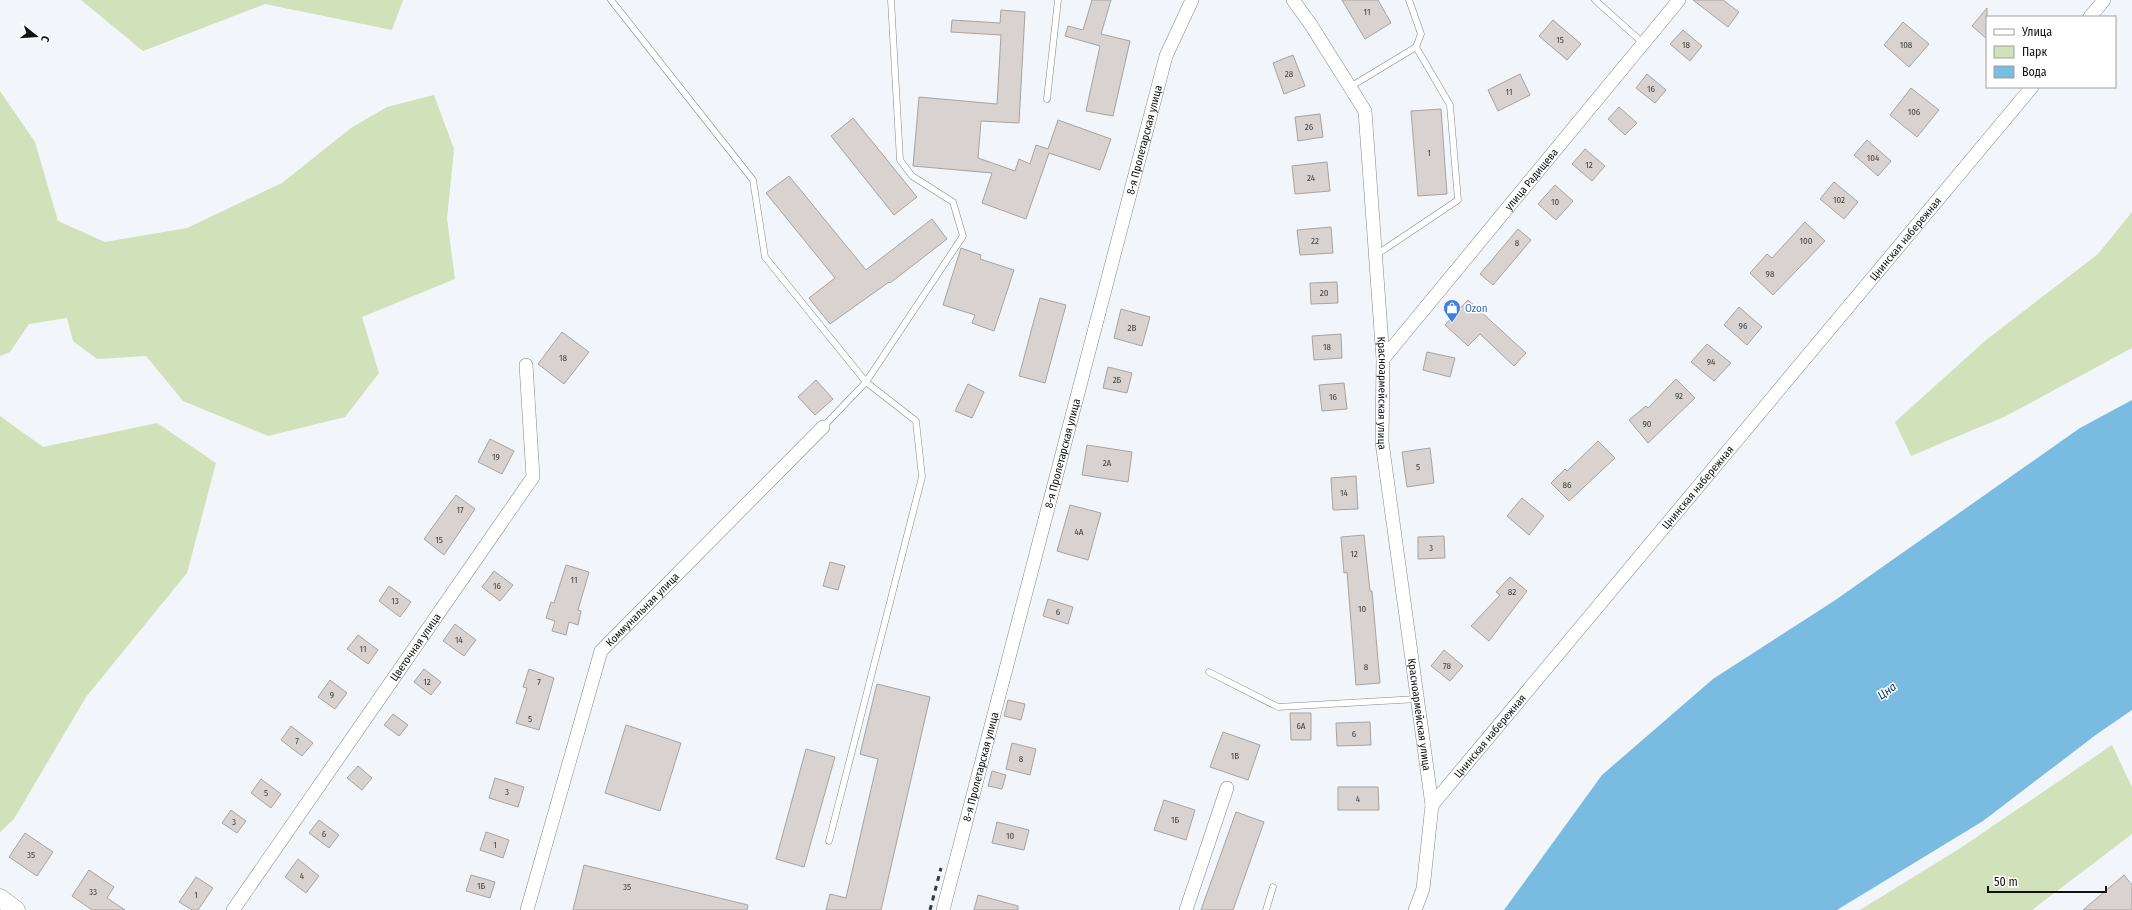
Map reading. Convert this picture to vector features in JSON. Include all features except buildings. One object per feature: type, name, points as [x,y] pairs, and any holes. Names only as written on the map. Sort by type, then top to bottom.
[{"type":"main road","points":[[0,898],[16,910]]},
{"type":"street","name":"8-я Пролетарская улица","points":[[943,910],[1166,56],[1192,0]]},
{"type":"street","name":"Красноармейская улица","points":[[1293,0],[1311,25],[1365,111],[1384,359],[1382,442],[1432,805]]},
{"type":"street","name":"улица Радищева","points":[[1384,359],[1679,0]]},
{"type":"street","points":[[2091,16],[2104,0]]},
{"type":"street","name":"Цнинская набережная","points":[[1432,805],[2031,88]]},
{"type":"street","name":"Цветочная улица","points":[[233,910],[533,477],[526,365]]},
{"type":"street","name":"Коммунальная улица","points":[[527,910],[600,652],[823,427]]},
{"type":"street","points":[[1186,910],[1227,788]]},
{"type":"street","points":[[1415,910],[1423,889],[1432,805]]},
{"type":"lane","points":[[611,0],[753,180],[765,257],[866,382],[916,421],[922,477],[829,841]]},
{"type":"lane","points":[[823,427],[866,382],[963,236],[953,202],[912,176],[900,160],[891,0]]},
{"type":"lane","points":[[1048,99],[1058,0]]},
{"type":"lane","points":[[1350,87],[1416,47],[1421,34],[1409,0]]},
{"type":"lane","points":[[1595,0],[1643,43]]},
{"type":"lane","points":[[1376,255],[1458,200],[1450,105],[1416,47]]},
{"type":"lane","points":[[1209,672],[1278,707],[1418,699]]},
{"type":"lane","points":[[1266,910],[1273,887]]},
{"type":"green space","points":[[81,0],[403,0],[392,30],[265,4],[143,51]]},
{"type":"green space","points":[[0,91],[35,142],[58,221],[105,242],[187,228],[282,183],[351,128],[387,107],[434,95],[454,149],[447,219],[455,279],[362,317],[379,373],[345,417],[268,436],[183,401],[146,356],[97,359],[73,341],[67,318],[29,324],[10,352],[0,356]]},
{"type":"green space","points":[[2132,212],[2132,348],[2006,416],[1911,456],[1895,422],[1986,340],[2098,254]]},
{"type":"green space","points":[[0,416],[43,447],[157,423],[216,463],[187,573],[86,697],[14,819],[0,832]]},
{"type":"green space","points":[[2112,745],[2132,787],[2132,834],[2032,910],[1860,910],[1959,849]]},
{"type":"water","name":"Цна","points":[[2132,400],[2132,710],[2097,734],[1983,821],[1837,910],[1504,910],[1602,775],[1713,679],[1834,601],[2080,428]]},
{"type":"railway","points":[[930,910],[941,868]]},
{"type":"place","name":"Ozon","points":[[1452,323]]}]
